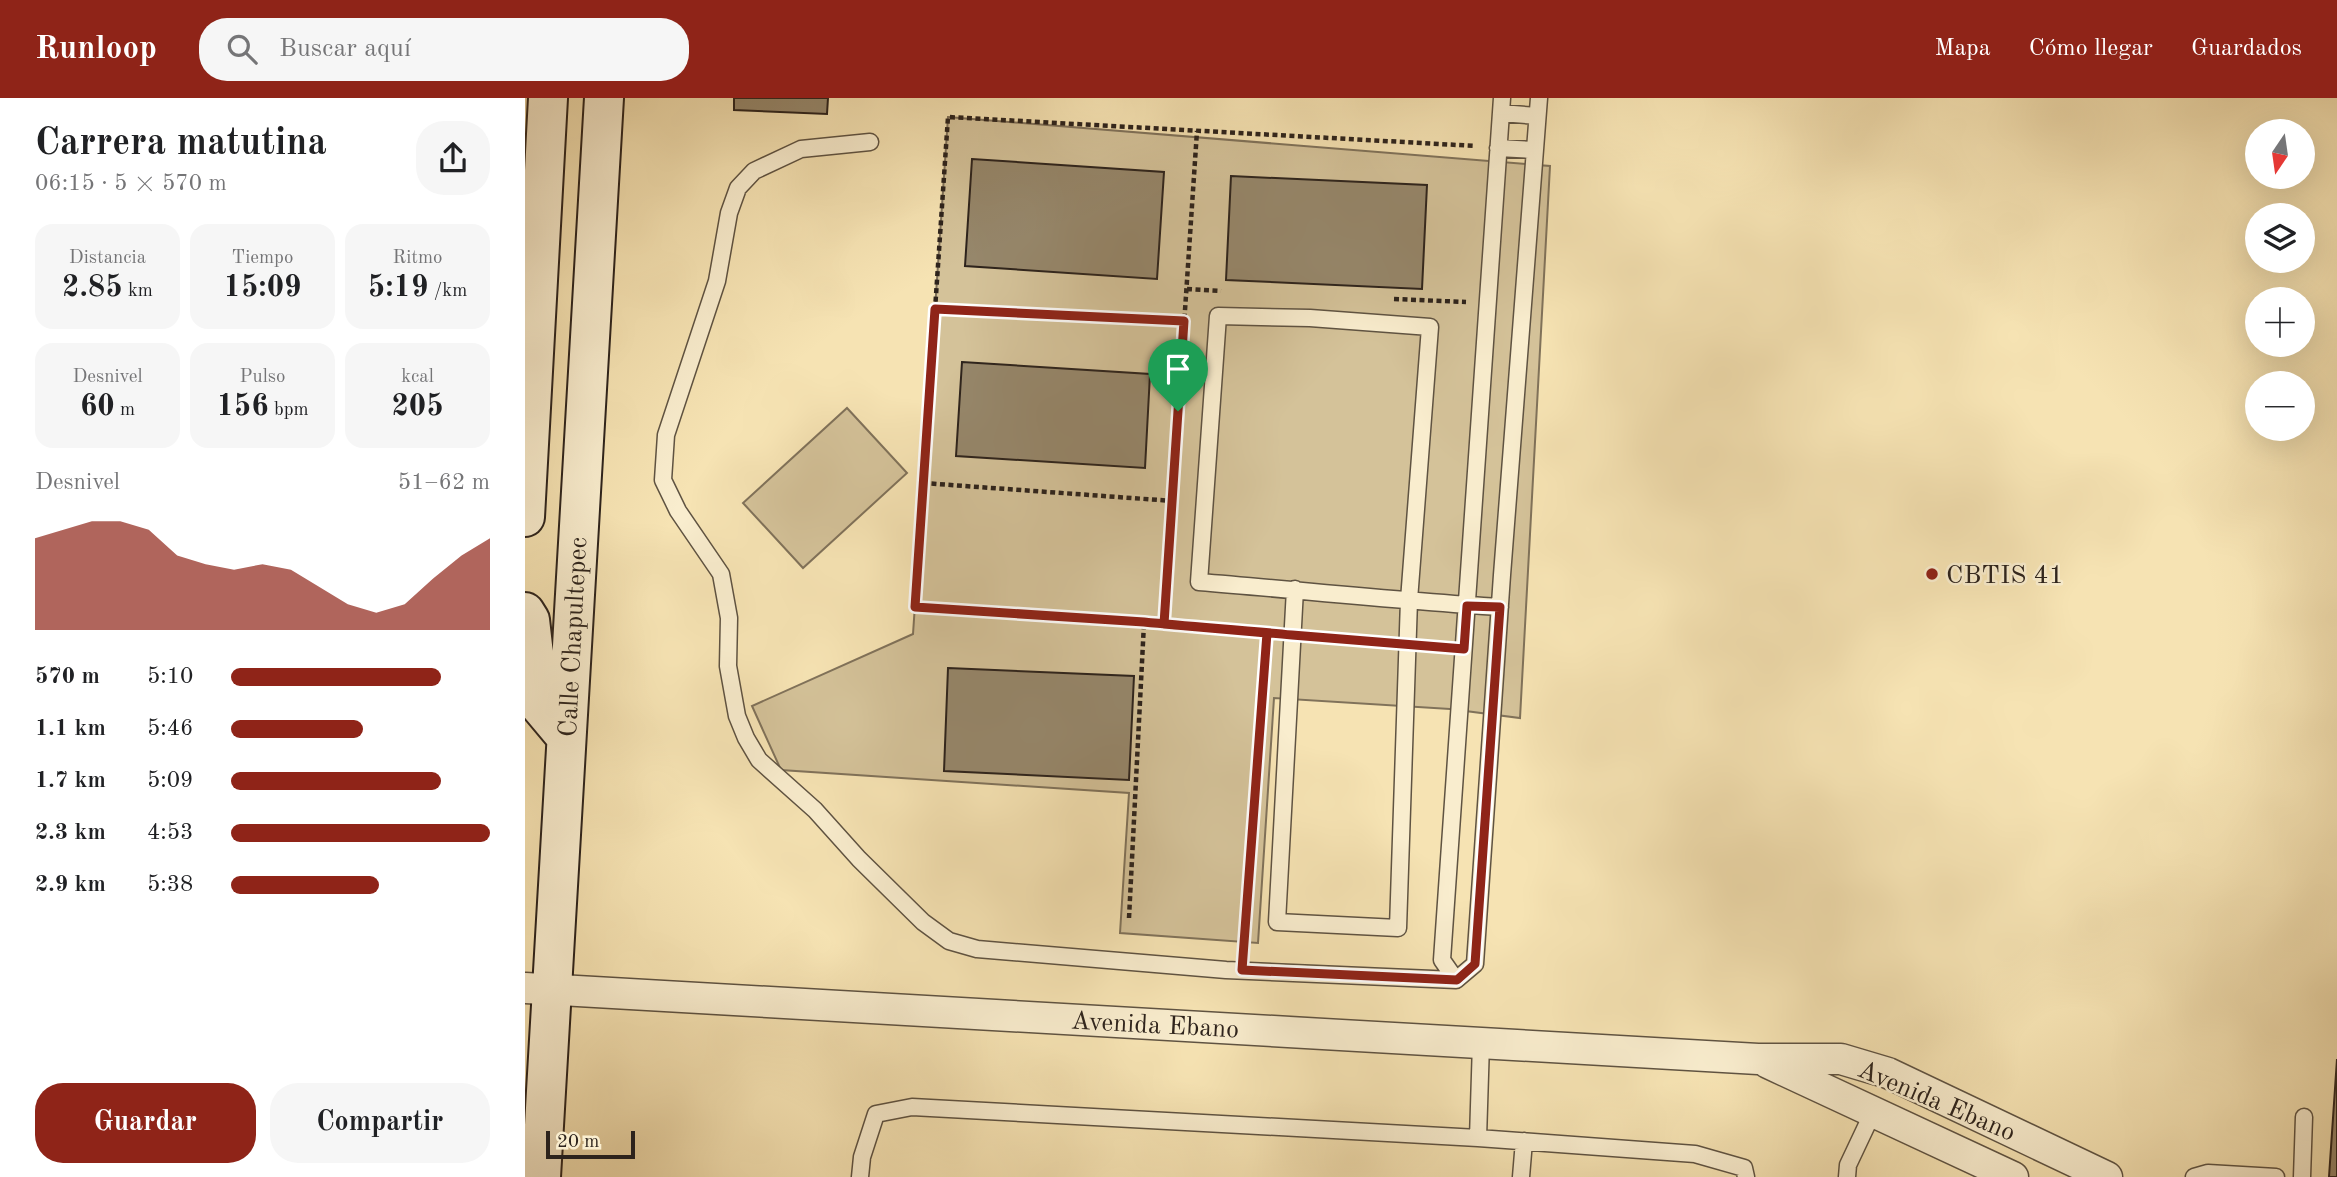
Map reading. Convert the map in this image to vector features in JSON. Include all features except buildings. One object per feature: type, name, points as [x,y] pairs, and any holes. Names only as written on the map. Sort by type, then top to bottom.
[{"type":"main road","points":[[525,517],[548,98]]},
{"type":"main road","name":"Calle Chapultepec","points":[[541,1177],[538,989],[566,737],[604,98]]},
{"type":"main road","points":[[534,374],[587,376]]},
{"type":"main road","points":[[525,612],[530,620],[540,706],[566,737]]},
{"type":"street","name":"Avenida Ebano","points":[[538,989],[1758,1059],[1840,1059],[1888,1073],[2106,1177]]},
{"type":"street","name":"Avenida Ebano","points":[[1758,1059],[2013,1177]]},
{"type":"lane","points":[[870,142],[801,149],[754,171],[738,188],[729,213],[717,281],[666,435],[663,480],[678,511],[721,574],[729,618],[728,666],[737,716],[759,760],[815,810],[859,859],[923,922],[949,941],[977,949],[1242,970],[1457,980],[1475,964],[1539,98]]},
{"type":"lane","points":[[1457,980],[1443,960],[1502,105],[1537,116]]},
{"type":"lane","points":[[1498,148],[1534,150]]},
{"type":"lane","points":[[1295,590],[1277,922],[1398,928],[1409,600],[1430,327],[1310,318],[1219,316],[1199,582],[1295,590],[1409,600],[1467,606],[1500,607]]},
{"type":"lane","points":[[1478,1138],[1481,1043]]},
{"type":"lane","points":[[860,1177],[862,1157],[876,1114],[912,1107],[1478,1138],[1695,1154],[1744,1168],[1746,1177]]},
{"type":"lane","points":[[1847,1177],[1848,1165],[1873,1112]]},
{"type":"lane","points":[[2302,1177],[2304,1117]]},
{"type":"lane","points":[[1521,1177],[1524,1141]]},
{"type":"lane","points":[[2195,1177],[2208,1172],[2276,1177]]},
{"type":"path","points":[[1409,644],[1144,622],[915,607],[948,117],[1498,148]]},
{"type":"path","points":[[1164,624],[1197,131]]},
{"type":"path","points":[[935,309],[1184,321]]},
{"type":"path","points":[[923,483],[1173,501]]},
{"type":"path","points":[[1129,918],[1144,622]]},
{"type":"path","points":[[1242,970],[1267,633]]},
{"type":"shaded area","points":[[948,117],[1550,166],[1520,718],[1450,709],[1274,698],[1258,943],[1120,933],[1129,793],[781,770],[752,706],[913,634]]},
{"type":"shaded area","points":[[847,408],[907,473],[803,568],[743,503]]},
{"type":"place","name":"CBTIS 41","points":[[1932,574]]},
{"type":"route","points":[[1178,411],[1164,624],[1267,633],[1242,970],[1457,980],[1475,964],[1500,607],[1467,606],[1464,649],[1267,633],[1164,624],[1144,622],[915,607],[935,309],[1184,321],[1178,411]]}]
